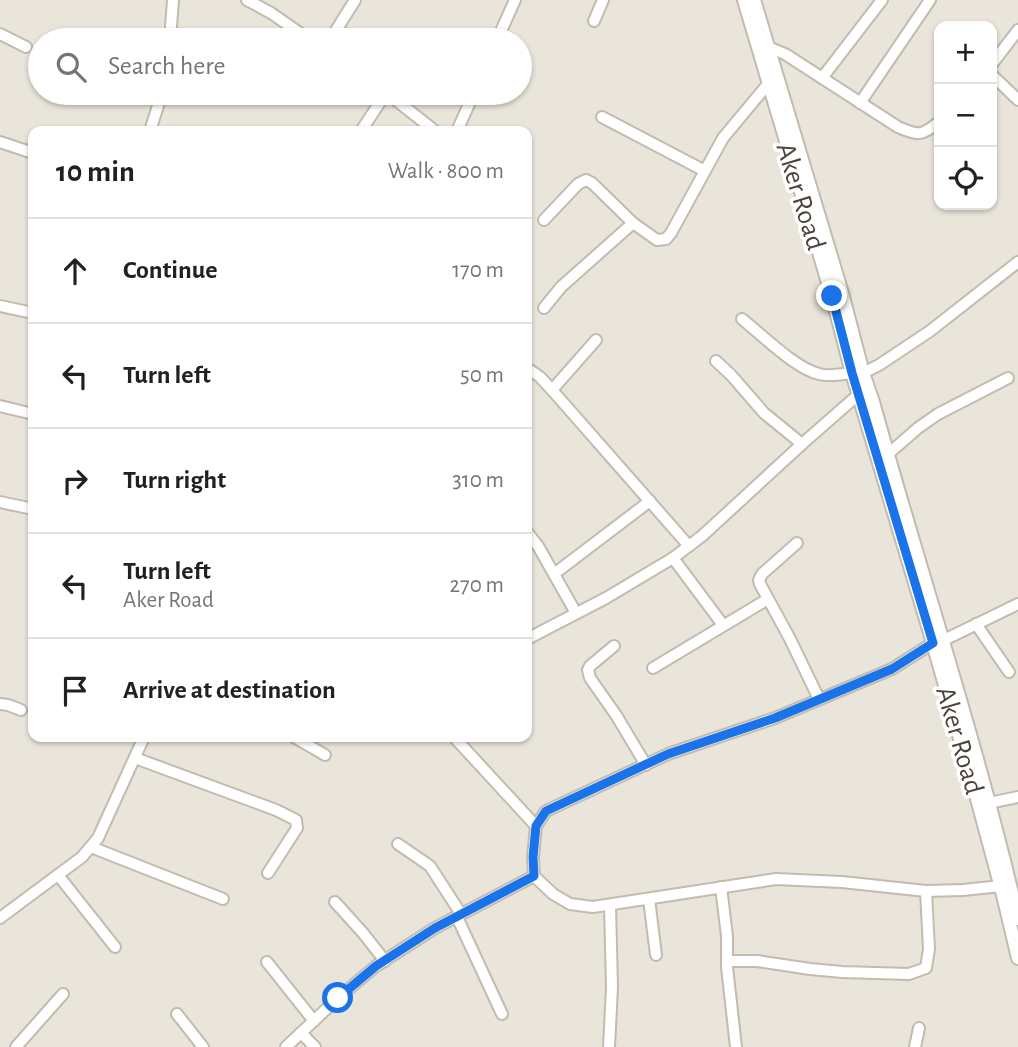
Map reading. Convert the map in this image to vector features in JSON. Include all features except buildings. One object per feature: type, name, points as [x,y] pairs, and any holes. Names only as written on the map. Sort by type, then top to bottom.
[{"type":"street","points":[[171,28],[173,0]]},
{"type":"street","points":[[247,0],[293,28]]},
{"type":"street","points":[[338,28],[355,0]]},
{"type":"street","points":[[502,28],[515,0]]},
{"type":"street","points":[[594,21],[603,0]]},
{"type":"street","name":"Aker Road","points":[[744,0],[768,84],[843,317]]},
{"type":"street","name":"Aker Road","points":[[754,0],[857,373],[888,454],[938,642],[1010,889],[1018,958]]},
{"type":"street","points":[[822,78],[882,0]]},
{"type":"street","points":[[860,103],[930,0]]},
{"type":"street","points":[[997,57],[1018,30]]},
{"type":"street","points":[[0,34],[26,47]]},
{"type":"street","points":[[768,47],[785,54],[898,127],[915,135],[927,132],[934,126]]},
{"type":"street","points":[[997,80],[1018,100]]},
{"type":"street","points":[[544,220],[578,184],[586,180],[633,223],[657,240],[666,239],[723,138],[768,84]]},
{"type":"street","points":[[152,126],[158,105]]},
{"type":"street","points":[[364,126],[379,105]]},
{"type":"street","points":[[402,105],[429,126]]},
{"type":"street","points":[[459,126],[469,105]]},
{"type":"street","points":[[602,117],[705,171]]},
{"type":"street","points":[[0,142],[28,151]]},
{"type":"street","points":[[544,308],[561,287],[633,223]]},
{"type":"street","points":[[742,319],[795,362],[816,374],[827,376],[857,373],[879,365],[930,331],[1018,262]]},
{"type":"street","points":[[0,306],[28,312]]},
{"type":"street","points":[[552,390],[596,340]]},
{"type":"street","points":[[716,361],[764,413],[802,444]]},
{"type":"street","points":[[532,371],[552,390],[689,546]]},
{"type":"street","name":"Aker Road","points":[[857,373],[859,394],[989,803],[1018,919]]},
{"type":"street","points":[[888,454],[938,414],[1008,378]]},
{"type":"street","points":[[532,636],[628,586],[702,537],[859,394]]},
{"type":"street","points":[[0,406],[28,413]]},
{"type":"street","points":[[554,574],[650,501]]},
{"type":"street","points":[[0,502],[28,508]]},
{"type":"street","points":[[532,538],[576,613]]},
{"type":"street","points":[[797,543],[760,578],[760,586],[819,699]]},
{"type":"street","points":[[673,558],[723,625]]},
{"type":"street","points":[[653,668],[768,599]]},
{"type":"street","points":[[1010,889],[926,891],[842,882],[776,879],[593,907],[570,904],[554,894],[534,876],[533,857],[536,826],[546,811],[668,754],[775,718],[892,669],[938,642],[1018,604]]},
{"type":"street","points":[[975,624],[1009,672]]},
{"type":"street","points":[[614,646],[590,666],[590,678],[646,765]]},
{"type":"street","points":[[0,704],[21,710]]},
{"type":"street","points":[[0,918],[82,857],[91,847],[98,838],[142,742]]},
{"type":"street","points":[[302,742],[325,755]]},
{"type":"street","points":[[459,742],[536,826]]},
{"type":"street","points":[[135,758],[276,810],[296,820],[297,828],[268,873]]},
{"type":"street","points":[[989,803],[1018,797]]},
{"type":"street","points":[[398,844],[430,866],[459,916],[502,1014]]},
{"type":"street","points":[[91,847],[223,899]]},
{"type":"street","points":[[58,875],[115,947]]},
{"type":"street","points":[[286,1047],[348,990],[385,961],[435,928],[534,876]]},
{"type":"street","points":[[721,887],[736,1047]]},
{"type":"street","points":[[727,961],[757,961],[810,970],[909,974],[926,968],[929,948],[926,891]]},
{"type":"street","points":[[649,899],[656,955]]},
{"type":"street","points":[[335,902],[385,961]]},
{"type":"street","points":[[610,905],[610,1047]]},
{"type":"street","points":[[267,962],[314,1021]]},
{"type":"street","points":[[16,1047],[63,994]]},
{"type":"street","points":[[177,1014],[203,1047]]},
{"type":"street","points":[[915,1047],[919,1028]]},
{"type":"street","points":[[301,1033],[315,1047]]},
{"type":"shaded area","points":[[0,0],[1018,0],[1018,1047],[0,1047]]},
{"type":"route","points":[[338,998],[376,966],[435,928],[534,876],[536,826],[546,811],[668,754],[775,718],[892,669],[933,643],[852,373],[832,296]]}]
